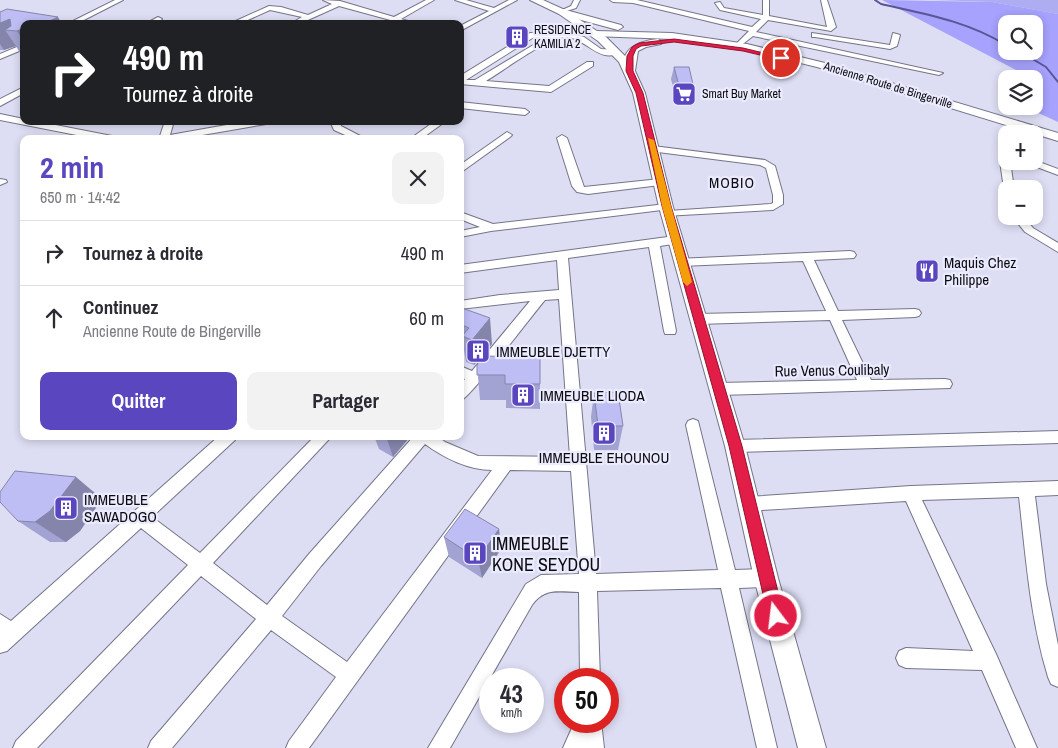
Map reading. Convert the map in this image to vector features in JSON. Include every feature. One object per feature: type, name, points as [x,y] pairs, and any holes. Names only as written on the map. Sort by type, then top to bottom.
[{"type":"main road","points":[[535,0],[562,12],[599,36],[616,52],[630,71],[639,93],[681,262],[736,446],[766,578],[812,748]]},
{"type":"street","points":[[78,20],[120,0]]},
{"type":"street","points":[[326,0],[402,20]]},
{"type":"street","points":[[302,20],[348,0]]},
{"type":"street","points":[[395,18],[430,0]]},
{"type":"street","points":[[458,0],[495,10]]},
{"type":"street","points":[[464,27],[514,0]]},
{"type":"street","points":[[562,12],[574,7],[577,0]]},
{"type":"street","points":[[613,0],[633,1],[752,31],[939,73]]},
{"type":"street","points":[[739,45],[766,18],[766,0]]},
{"type":"street","points":[[815,32],[832,27],[824,0]]},
{"type":"street","points":[[718,3],[722,9],[766,18],[815,32],[890,47],[893,46],[896,35]]},
{"type":"street","points":[[241,20],[269,8],[281,9],[308,17]]},
{"type":"street","points":[[562,12],[606,25],[675,38]]},
{"type":"street","points":[[812,45],[815,32]]},
{"type":"street","points":[[464,77],[533,35],[553,36],[562,34],[579,36],[597,50],[606,54],[616,52]]},
{"type":"street","points":[[476,83],[553,36]]},
{"type":"street","name":"Ancienne Route de Bingerville","points":[[599,36],[617,38],[675,38],[739,45],[836,69],[1003,125]]},
{"type":"street","points":[[630,71],[630,56],[634,48],[648,42],[675,38]]},
{"type":"street","name":"Ancienne Route de Bingerville","points":[[675,38],[793,61],[1002,125]]},
{"type":"street","points":[[0,57],[20,48]]},
{"type":"street","points":[[464,82],[551,89],[590,64]]},
{"type":"street","points":[[0,103],[20,92]]},
{"type":"street","points":[[464,107],[525,112]]},
{"type":"street","points":[[0,117],[20,121]]},
{"type":"street","points":[[41,125],[92,135]]},
{"type":"street","points":[[185,135],[243,125]]},
{"type":"street","points":[[336,125],[355,135]]},
{"type":"street","points":[[420,135],[436,125]]},
{"type":"street","name":"Ancienne Route de Bingerville","points":[[1043,134],[1058,136]]},
{"type":"street","points":[[464,167],[507,135]]},
{"type":"street","name":"Ancienne Route de Bingerville","points":[[1043,137],[1058,142]]},
{"type":"street","points":[[562,138],[577,186],[581,190],[588,191],[660,182]]},
{"type":"street","points":[[464,233],[491,228],[667,210],[773,207],[778,204],[778,195],[770,166],[762,162],[653,149]]},
{"type":"street","points":[[1043,167],[1058,172]]},
{"type":"street","points":[[464,217],[491,228]]},
{"type":"street","points":[[1025,225],[1029,230],[1056,245]]},
{"type":"street","points":[[464,268],[676,240]]},
{"type":"street","points":[[654,243],[670,331]]},
{"type":"street","points":[[562,254],[588,582],[590,668]]},
{"type":"street","points":[[681,262],[850,255]]},
{"type":"street","points":[[807,257],[867,386]]},
{"type":"street","points":[[464,305],[564,294]]},
{"type":"street","points":[[464,390],[541,296]]},
{"type":"street","points":[[698,319],[915,313]]},
{"type":"street","points":[[464,373],[475,378]]},
{"type":"street","name":"Rue Venus Coulibaly","points":[[719,389],[945,384]]},
{"type":"street","points":[[693,425],[767,748]]},
{"type":"street","points":[[736,446],[1058,437]]},
{"type":"street","points":[[4,634],[140,517],[226,440]]},
{"type":"street","points":[[23,748],[321,440]]},
{"type":"street","points":[[158,748],[270,618],[315,560],[420,440]]},
{"type":"street","points":[[430,440],[440,447],[477,463],[579,464]]},
{"type":"street","points":[[296,748],[506,463]]},
{"type":"street","points":[[748,504],[911,493],[1058,488]]},
{"type":"street","points":[[1026,489],[1044,626],[1058,677]]},
{"type":"street","points":[[911,493],[1027,748]]},
{"type":"street","points":[[140,517],[202,563],[270,618],[349,676]]},
{"type":"street","points":[[438,748],[532,590],[541,584],[766,578]]},
{"type":"street","points":[[906,658],[989,661]]},
{"type":"street","points":[[573,748],[580,733]]},
{"type":"street","points":[[592,733],[594,748]]},
{"type":"shaded area","points":[[882,0],[992,2],[1058,14],[1058,122],[1043,115],[1043,70],[1016,70]]},
{"type":"shaded area","points":[[933,0],[1058,0],[1058,14],[992,2]]},
{"type":"building","points":[[7,9],[58,17],[52,20],[20,20],[20,30],[5,30],[11,26],[10,19],[0,23],[0,12]]},
{"type":"building","points":[[674,67],[689,67],[695,93],[681,93]]},
{"type":"building","points":[[464,309],[490,318],[472,340],[464,337],[464,334],[469,328],[464,326]]},
{"type":"building","points":[[483,356],[540,357],[540,384],[505,384],[505,375],[477,375],[477,365]]},
{"type":"building","points":[[618,392],[623,426],[598,426],[594,393]]},
{"type":"building","points":[[15,471],[76,477],[50,511],[35,522],[18,521],[0,502],[0,492]]},
{"type":"building","points":[[465,509],[499,529],[478,559],[444,537]]},
{"type":"waterway","points":[[875,0],[881,4],[961,24],[998,41]]},
{"type":"waterway","points":[[1034,60],[1046,67],[1058,82]]},
{"type":"slow traffic","points":[[651,140],[666,206],[687,282]]},
{"type":"place","name":"RESIDENCE KAMILIA 2","points":[[517,37]]},
{"type":"place","name":"Smart Buy Market","points":[[684,94]]},
{"type":"place","name":"Maquis Chez Philippe","points":[[927,271]]},
{"type":"place","name":"IMMEUBLE DJETTY","points":[[478,351]]},
{"type":"place","name":"IMMEUBLE LIODA","points":[[523,395]]},
{"type":"place","name":"IMMEUBLE EHOUNOU","points":[[604,433]]},
{"type":"place","name":"IMMEUBLE SAWADOGO","points":[[66,508]]},
{"type":"place","name":"IMMEUBLE KONE SEYDOU","points":[[475,553]]},
{"type":"district","name":"MOBIO","points":[[732,182]]},
{"type":"route","points":[[776,616],[748,504],[736,446],[681,262],[639,93],[630,71],[630,53],[634,48],[648,42],[674,41],[743,50],[781,58]]}]
